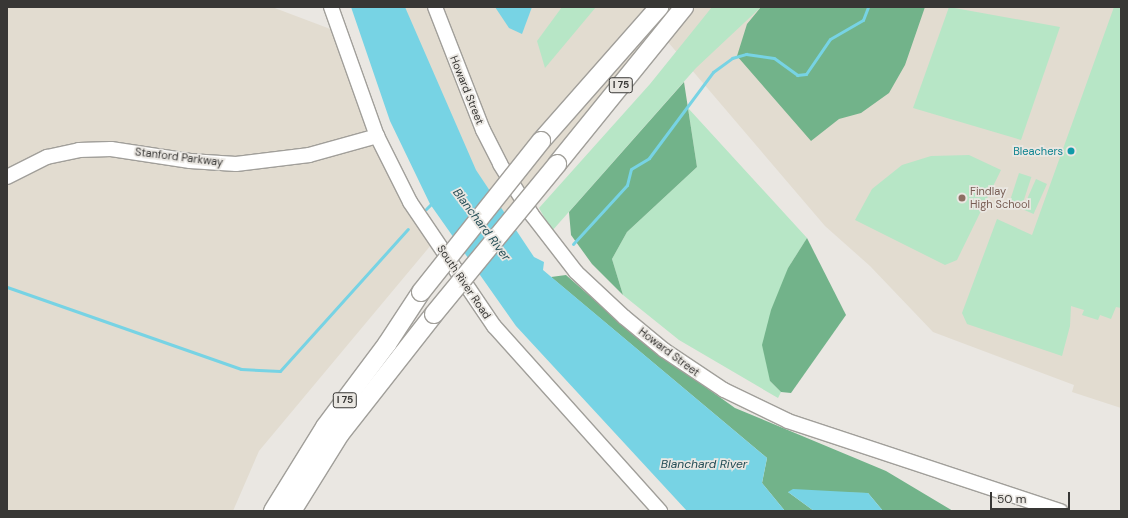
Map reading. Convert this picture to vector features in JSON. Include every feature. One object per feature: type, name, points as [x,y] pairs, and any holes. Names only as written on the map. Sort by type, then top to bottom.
[{"type":"highway","name":"I 75","points":[[273,511],[325,428],[387,344],[421,292],[541,141],[659,7]]},
{"type":"highway","name":"I 75","points":[[292,511],[340,434],[434,314],[684,7]]},
{"type":"street","name":"Howard Street","points":[[435,7],[483,130],[500,164],[532,215],[576,272],[624,317],[664,350],[724,390],[788,422],[1060,511]]},
{"type":"street","name":"South River Road","points":[[332,9],[377,136],[410,202],[478,306],[660,511]]},
{"type":"street","name":"Stanford Parkway","points":[[7,177],[42,159],[79,150],[111,149],[190,161],[236,164],[309,155],[377,136]]},
{"type":"shaded area","points":[[7,7],[272,7],[341,33],[410,202],[436,239],[259,451],[233,511],[7,511]]},
{"type":"shaded area","name":"Findlay High School","points":[[376,7],[1121,7],[1121,408],[1072,392],[1074,385],[933,332],[870,266],[825,226],[662,35],[497,236]]},
{"type":"green space","points":[[562,7],[596,7],[545,68],[537,41]]},
{"type":"green space","points":[[712,7],[761,7],[696,68],[552,231],[539,208],[650,84]]},
{"type":"green space","points":[[761,7],[925,7],[905,65],[889,93],[861,113],[839,119],[811,141],[737,56],[747,24]]},
{"type":"green space","points":[[949,7],[1060,27],[1021,140],[913,108]]},
{"type":"green space","points":[[1114,7],[1121,7],[1121,308],[1116,307],[1111,319],[1100,315],[1098,320],[1082,315],[1084,310],[1071,306],[1070,326],[1062,356],[967,324],[962,313],[997,219],[1032,235]]},
{"type":"green space","points":[[684,82],[697,167],[627,232],[612,259],[623,295],[592,264],[571,235],[569,212]]},
{"type":"green space","points":[[688,108],[807,238],[788,268],[770,381],[781,392],[778,398],[679,340],[623,295],[612,259],[627,232],[697,167]]},
{"type":"green space","points":[[969,155],[1001,170],[957,260],[945,265],[855,220],[872,189],[902,165],[931,156]]},
{"type":"green space","points":[[1019,173],[1031,177],[1021,209],[1008,205]]},
{"type":"green space","points":[[1036,179],[1047,184],[1034,214],[1023,209]]},
{"type":"green space","points":[[807,238],[846,315],[791,393],[781,392],[770,381],[762,345],[771,310],[788,268]]},
{"type":"green space","points":[[566,275],[642,342],[735,408],[886,471],[953,511],[883,511],[868,493],[788,492],[814,511],[785,511],[762,483],[767,458],[551,277]]},
{"type":"water","name":"Blanchard River","points":[[351,7],[405,7],[476,170],[534,257],[544,262],[543,270],[767,458],[762,483],[785,511],[687,511],[516,326],[430,204],[390,121]]},
{"type":"water","points":[[495,7],[532,7],[522,34],[509,28]]},
{"type":"water","points":[[793,489],[868,493],[883,511],[814,511],[788,492]]},
{"type":"waterway","points":[[573,244],[627,185],[631,169],[649,158],[713,72],[732,58],[746,54],[774,58],[797,75],[806,74],[830,39],[863,20],[868,7]]},
{"type":"waterway","points":[[426,209],[432,203]]},
{"type":"waterway","points":[[7,287],[241,369],[280,371],[408,229]]},
{"type":"place","name":"Bleachers","points":[[1071,151]]},
{"type":"place","name":"Findlay High School","points":[[962,198]]}]
